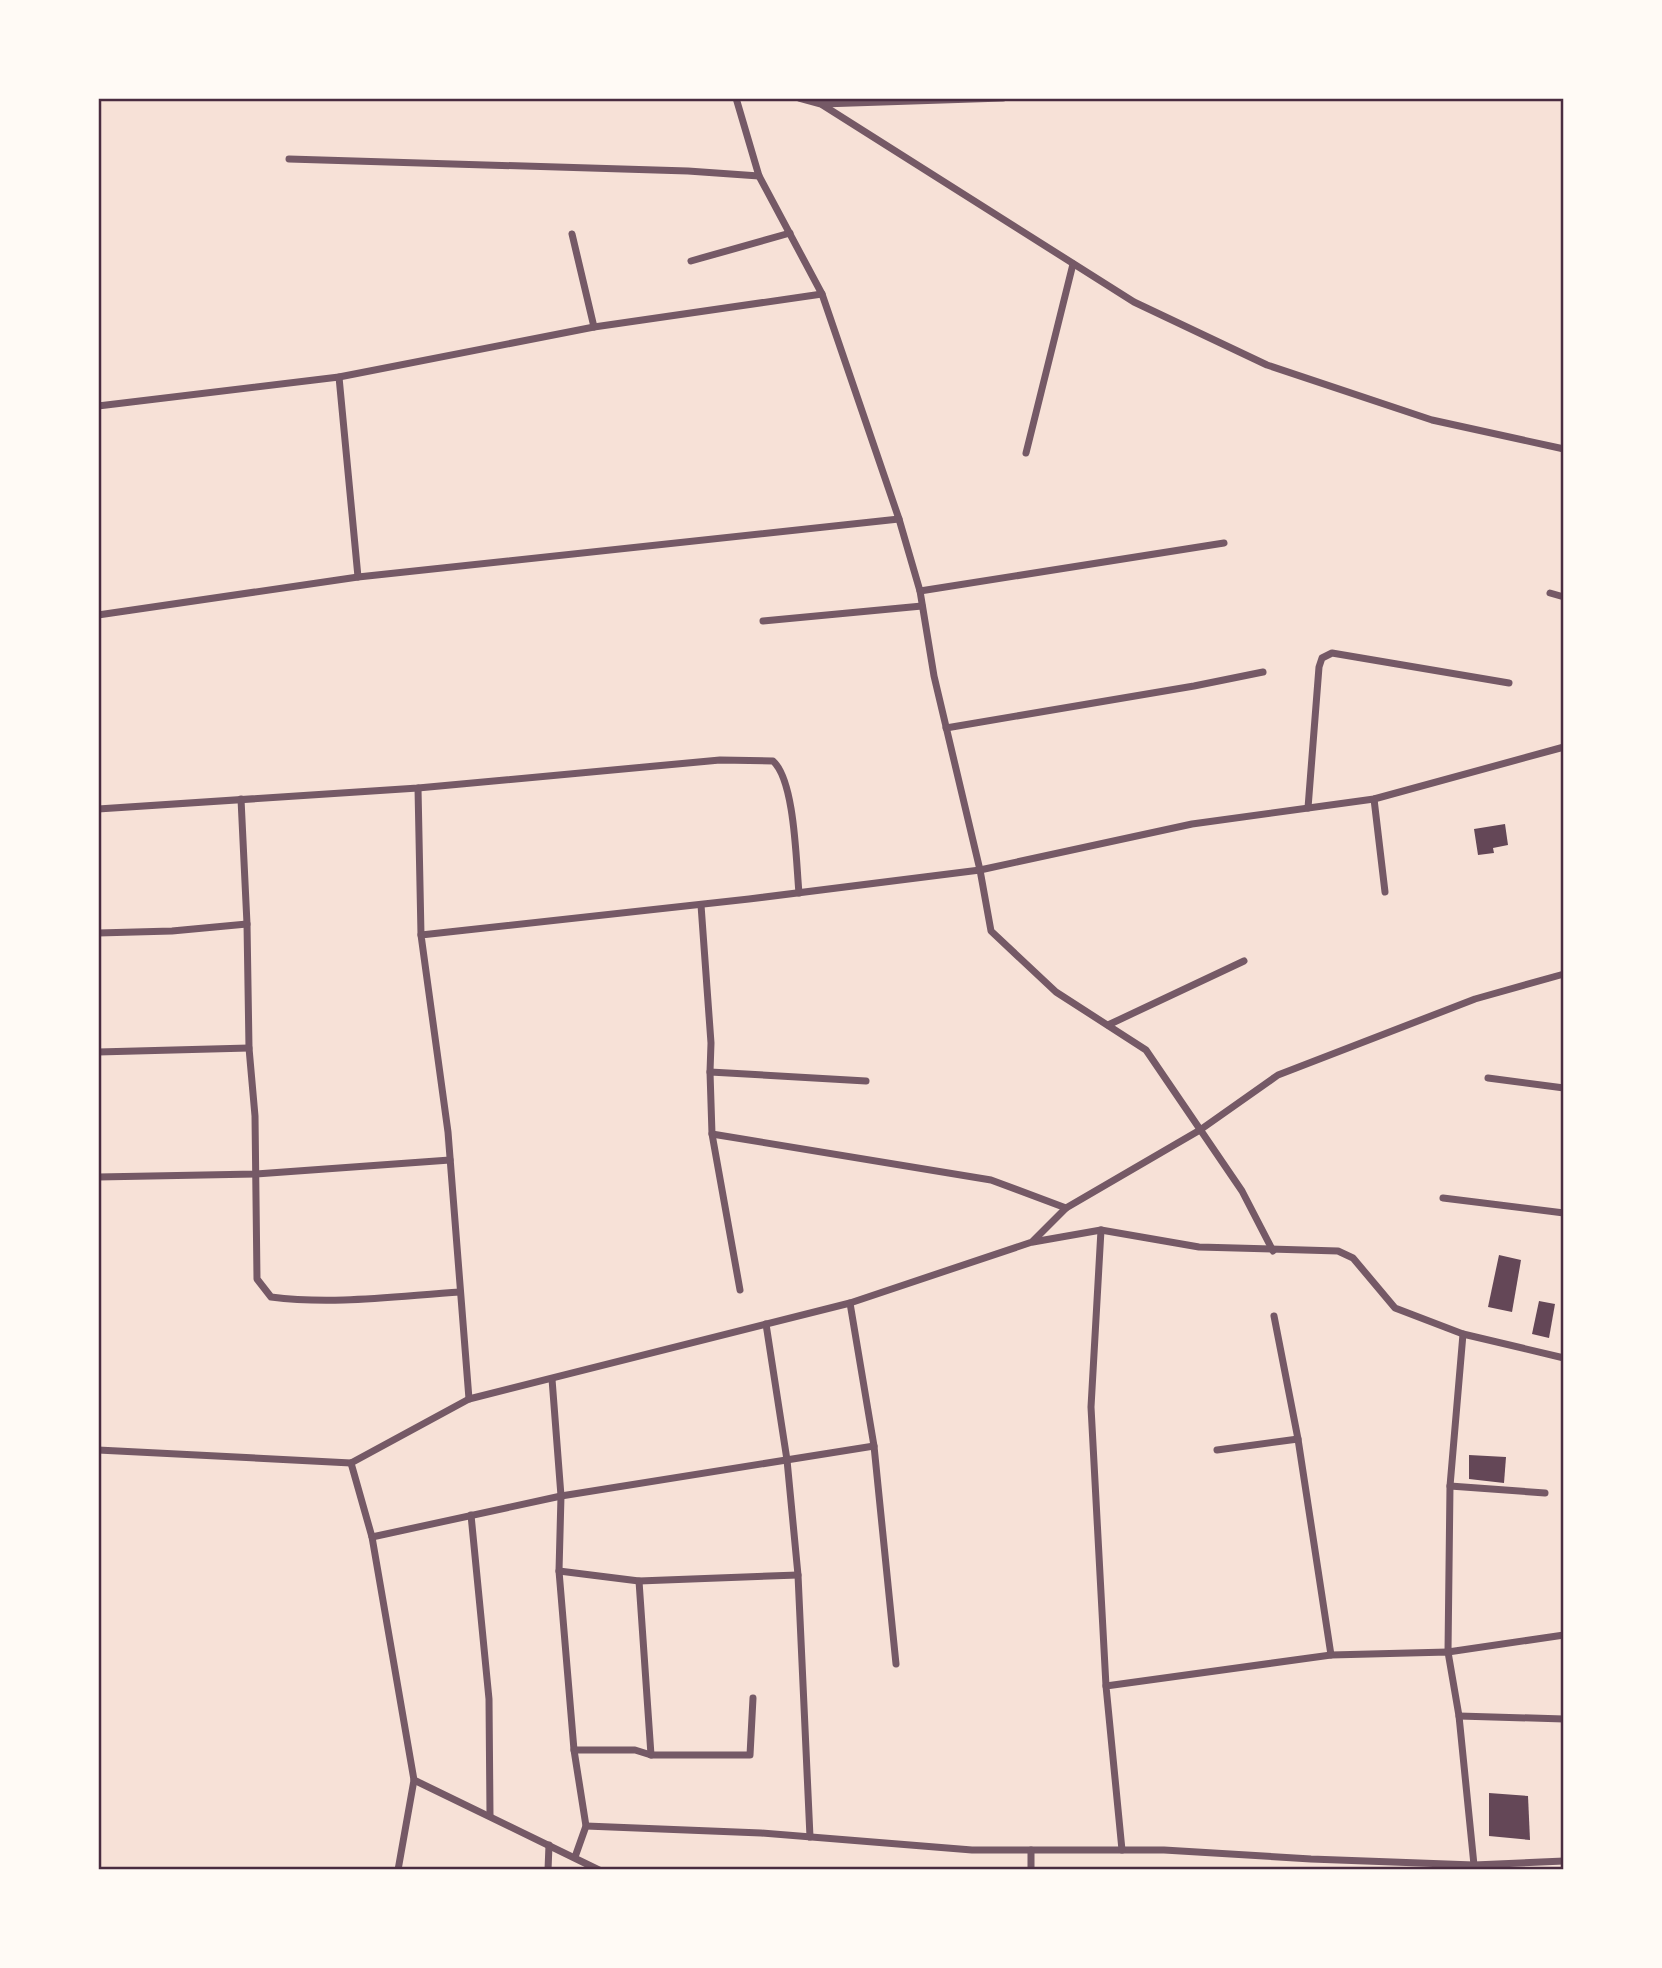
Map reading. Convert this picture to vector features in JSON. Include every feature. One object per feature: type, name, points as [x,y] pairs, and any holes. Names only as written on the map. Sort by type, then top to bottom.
[{"type":"street","points":[[736,98],[759,176],[822,294],[899,519],[919,591],[934,676],[980,870],[991,931],[1056,992],[1146,1050],[1242,1191],[1273,1251]]},
{"type":"street","points":[[799,98],[821,104],[1134,302],[1267,365],[1432,420],[1564,449]]},
{"type":"street","points":[[821,104],[855,100],[1003,98]]},
{"type":"street","points":[[289,159],[688,171],[759,176]]},
{"type":"street","points":[[691,261],[790,233]]},
{"type":"street","points":[[572,234],[594,327]]},
{"type":"street","points":[[1026,453],[1073,264]]},
{"type":"street","points":[[98,406],[339,377],[594,327],[822,294]]},
{"type":"street","points":[[339,377],[358,577]]},
{"type":"street","points":[[98,615],[358,577],[899,519]]},
{"type":"street","points":[[919,591],[1224,543]]},
{"type":"street","points":[[1550,593],[1564,597]]},
{"type":"street","points":[[763,621],[922,606]]},
{"type":"street","points":[[1308,808],[1319,667],[1322,658],[1332,653],[1509,683]]},
{"type":"street","points":[[946,729],[1194,687],[1263,672]]},
{"type":"street","points":[[421,935],[701,905],[980,870],[1192,824],[1374,799],[1564,747]]},
{"type":"street","points":[[98,809],[418,788],[720,760],[773,761],[780,767],[788,789],[799,893]]},
{"type":"street","points":[[418,788],[421,935],[450,1160],[469,1399]]},
{"type":"street","points":[[241,799],[249,1048],[255,1116],[257,1279],[271,1297],[299,1301],[338,1301],[460,1292]]},
{"type":"street","points":[[1374,799],[1385,892]]},
{"type":"street","points":[[701,905],[711,1043],[709,1072],[712,1134],[740,1290]]},
{"type":"street","points":[[98,933],[172,931],[247,924]]},
{"type":"street","points":[[1108,1026],[1244,961]]},
{"type":"street","points":[[1032,1242],[1066,1208],[1200,1130],[1278,1075],[1475,999],[1564,974]]},
{"type":"street","points":[[98,1052],[249,1048]]},
{"type":"street","points":[[709,1072],[866,1081]]},
{"type":"street","points":[[1488,1078],[1564,1087]]},
{"type":"street","points":[[712,1134],[991,1180],[1066,1208]]},
{"type":"street","points":[[98,1177],[256,1174],[450,1160]]},
{"type":"street","points":[[1443,1198],[1564,1213]]},
{"type":"street","points":[[1101,1230],[1091,1407],[1107,1686],[1122,1850]]},
{"type":"street","points":[[98,1450],[351,1463],[469,1399],[850,1303],[1032,1242],[1101,1230],[1199,1247],[1346,1253],[1395,1308],[1463,1334],[1564,1358]]},
{"type":"street","points":[[850,1303],[874,1446],[896,1664]]},
{"type":"street","points":[[1274,1316],[1297,1439],[1331,1655]]},
{"type":"street","points":[[766,1324],[787,1460],[798,1575],[810,1837]]},
{"type":"street","points":[[1463,1334],[1450,1486],[1447,1652],[1459,1716],[1474,1865]]},
{"type":"street","points":[[552,1379],[561,1496],[559,1571],[575,1750],[586,1826],[575,1857]]},
{"type":"street","points":[[1217,1450],[1297,1439]]},
{"type":"street","points":[[372,1537],[561,1496],[874,1446]]},
{"type":"street","points":[[351,1463],[372,1537],[414,1780],[398,1870]]},
{"type":"street","points":[[1450,1486],[1545,1493]]},
{"type":"street","points":[[471,1515],[489,1699],[490,1815]]},
{"type":"street","points":[[559,1571],[639,1581],[798,1575]]},
{"type":"street","points":[[639,1581],[651,1755]]},
{"type":"street","points":[[1107,1686],[1331,1655],[1447,1652],[1564,1635]]},
{"type":"street","points":[[575,1750],[635,1750],[651,1755],[750,1755],[753,1698]]},
{"type":"street","points":[[1459,1716],[1564,1719]]},
{"type":"street","points":[[414,1780],[599,1870]]},
{"type":"street","points":[[586,1826],[810,1837],[972,1850],[1164,1850],[1474,1865],[1547,1866],[1564,1861]]},
{"type":"street","points":[[548,1870],[549,1845]]},
{"type":"street","points":[[1031,1850],[1031,1870]]},
{"type":"building","points":[[1505,824],[1508,845],[1493,848],[1494,853],[1478,855],[1474,829]]},
{"type":"building","points":[[1499,1255],[1521,1260],[1512,1312],[1488,1307]]},
{"type":"building","points":[[1539,1301],[1555,1304],[1549,1338],[1532,1334]]},
{"type":"building","points":[[1469,1455],[1506,1457],[1504,1483],[1469,1479]]},
{"type":"building","points":[[1489,1793],[1528,1796],[1530,1840],[1489,1836]]}]
